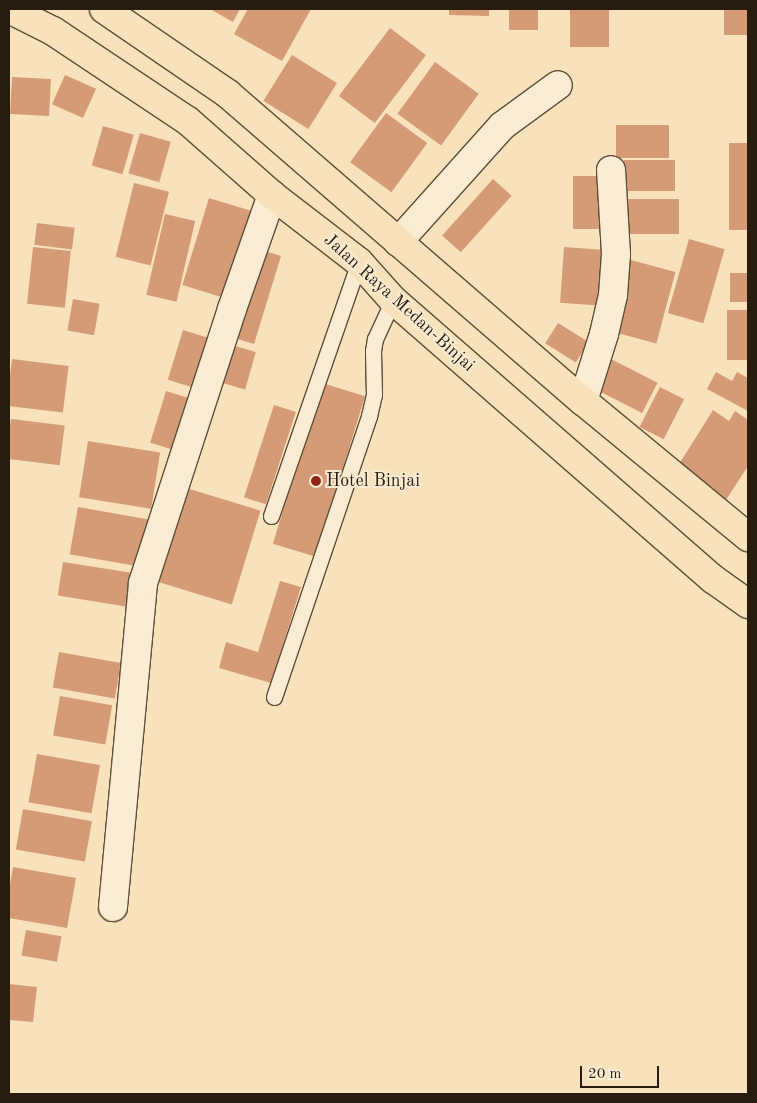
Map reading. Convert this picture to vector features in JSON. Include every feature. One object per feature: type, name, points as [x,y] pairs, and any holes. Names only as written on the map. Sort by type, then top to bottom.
[{"type":"main road","name":"Jalan Raya Medan-Binjai","points":[[9,9],[53,30],[188,121],[272,194],[359,262],[393,300],[713,579],[748,604]]},
{"type":"main road","points":[[104,9],[228,94],[583,400],[748,538]]},
{"type":"street","points":[[398,242],[502,126],[558,85]]},
{"type":"street","points":[[583,400],[604,334],[613,295],[616,254],[611,170]]},
{"type":"street","points":[[113,906],[144,583],[229,318],[272,194]]},
{"type":"lane","points":[[272,516],[359,262]]},
{"type":"lane","points":[[274,697],[369,416],[374,396],[374,345],[393,300]]},
{"type":"building","points":[[210,9],[240,9],[233,22]]},
{"type":"building","points":[[248,9],[311,9],[282,61],[234,34]]},
{"type":"building","points":[[449,9],[489,9],[489,16],[449,15]]},
{"type":"building","points":[[509,9],[538,9],[538,30],[509,30]]},
{"type":"building","points":[[570,9],[609,9],[609,47],[570,47]]},
{"type":"building","points":[[724,9],[748,9],[748,35],[724,35]]},
{"type":"building","points":[[390,28],[426,55],[375,123],[339,96]]},
{"type":"building","points":[[292,55],[337,83],[308,129],[263,101]]},
{"type":"building","points":[[435,62],[479,94],[441,146],[397,114]]},
{"type":"building","points":[[65,75],[96,89],[83,118],[52,104]]},
{"type":"building","points":[[12,77],[51,79],[49,116],[10,114]]},
{"type":"building","points":[[386,113],[427,143],[391,192],[350,162]]},
{"type":"building","points":[[616,125],[669,125],[669,158],[616,158]]},
{"type":"building","points":[[103,126],[134,135],[122,174],[92,165]]},
{"type":"building","points":[[140,133],[171,142],[159,182],[128,173]]},
{"type":"building","points":[[729,143],[748,143],[748,230],[729,230]]},
{"type":"building","points":[[624,160],[675,160],[675,191],[624,191]]},
{"type":"building","points":[[573,176],[602,176],[602,229],[573,229]]},
{"type":"building","points":[[493,179],[512,196],[461,252],[442,235]]},
{"type":"building","points":[[134,183],[169,192],[151,265],[116,257]]},
{"type":"building","points":[[209,198],[251,211],[224,298],[182,285]]},
{"type":"building","points":[[622,199],[679,199],[679,234],[622,234]]},
{"type":"building","points":[[165,214],[195,221],[177,302],[146,295]]},
{"type":"building","points":[[37,223],[75,228],[72,249],[34,245]]},
{"type":"building","points":[[689,239],[725,249],[703,323],[668,313]]},
{"type":"building","points":[[33,247],[71,251],[65,308],[27,304]]},
{"type":"building","points":[[564,247],[606,250],[602,306],[560,303]]},
{"type":"building","points":[[258,249],[281,256],[254,344],[231,337]]},
{"type":"building","points":[[631,260],[675,272],[656,343],[612,331]]},
{"type":"building","points":[[730,273],[748,273],[748,302],[730,302]]},
{"type":"building","points":[[73,299],[100,304],[94,335],[67,331]]},
{"type":"building","points":[[727,310],[748,310],[748,360],[727,360]]},
{"type":"building","points":[[558,323],[589,342],[576,362],[545,343]]},
{"type":"building","points":[[183,330],[212,339],[196,388],[168,380]]},
{"type":"building","points":[[228,344],[256,352],[245,389],[217,381]]},
{"type":"building","points":[[605,356],[658,383],[642,413],[590,386]]},
{"type":"building","points":[[12,359],[69,366],[63,413],[9,406]]},
{"type":"building","points":[[716,372],[732,381],[737,372],[748,378],[748,411],[707,389]]},
{"type":"building","points":[[322,383],[365,396],[316,557],[273,544]]},
{"type":"building","points":[[660,387],[684,399],[664,439],[640,427]]},
{"type":"building","points":[[166,391],[192,399],[176,451],[150,443]]},
{"type":"building","points":[[274,405],[296,412],[266,504],[244,497]]},
{"type":"building","points":[[713,410],[729,421],[735,411],[748,420],[748,466],[726,500],[676,469]]},
{"type":"building","points":[[11,419],[65,426],[60,465],[9,459]]},
{"type":"building","points":[[88,441],[160,452],[151,509],[79,497]]},
{"type":"building","points":[[183,487],[260,511],[232,604],[154,581]]},
{"type":"building","points":[[78,507],[149,520],[141,567],[70,554]]},
{"type":"building","points":[[63,562],[136,574],[131,607],[58,596]]},
{"type":"building","points":[[280,581],[301,587],[271,683],[219,668],[226,642],[258,652]]},
{"type":"building","points":[[59,652],[121,663],[115,698],[53,687]]},
{"type":"building","points":[[60,696],[112,705],[105,745],[53,735]]},
{"type":"building","points":[[37,754],[100,765],[92,813],[28,802]]},
{"type":"building","points":[[23,809],[92,821],[85,862],[16,849]]},
{"type":"building","points":[[13,867],[76,878],[67,928],[9,918],[9,891]]},
{"type":"building","points":[[26,930],[61,936],[57,962],[21,956]]},
{"type":"building","points":[[9,984],[37,987],[33,1022],[9,1020]]},
{"type":"place","name":"Hotel Binjai","points":[[316,481]]}]
